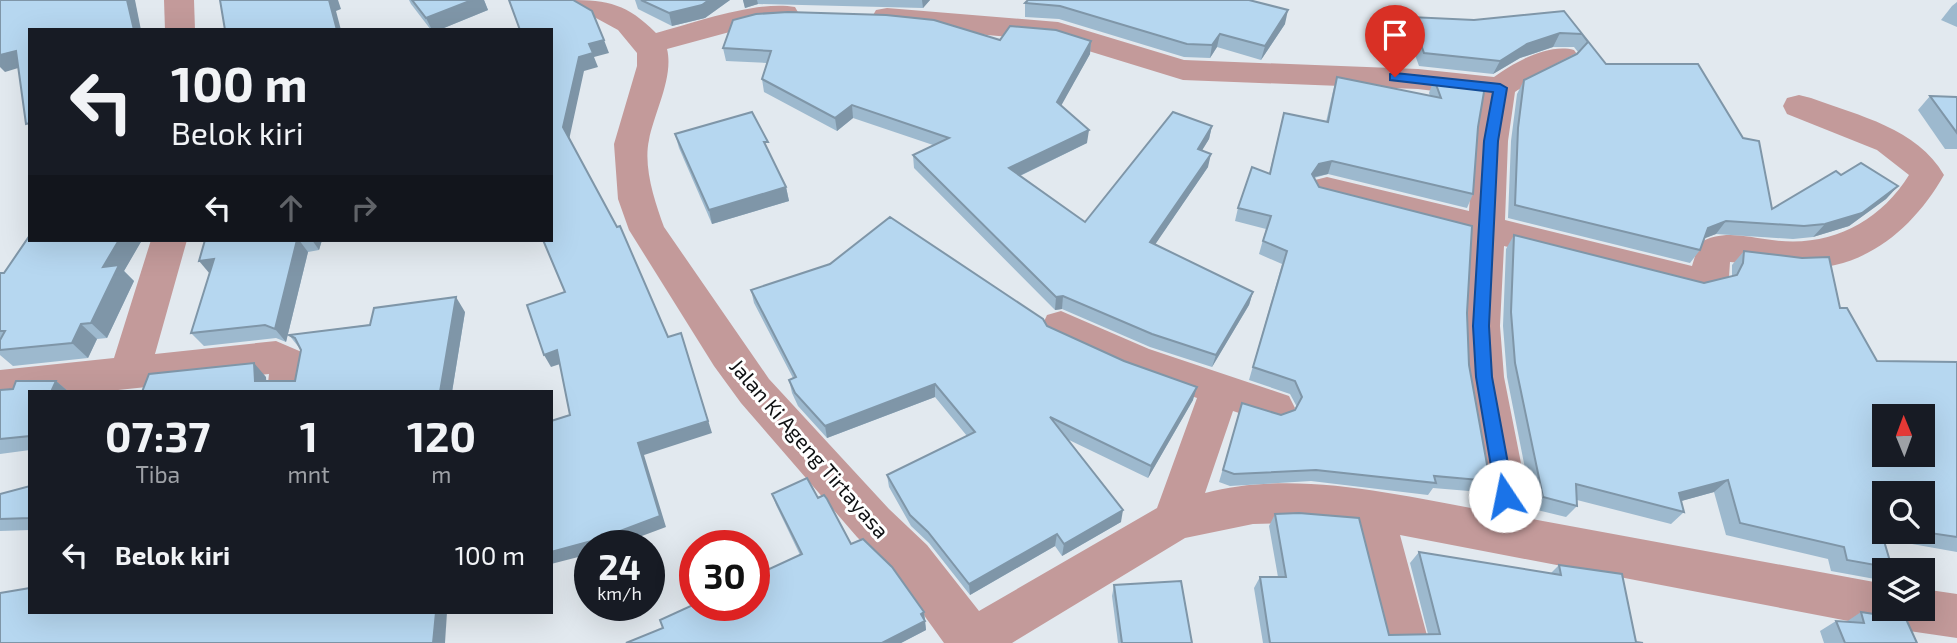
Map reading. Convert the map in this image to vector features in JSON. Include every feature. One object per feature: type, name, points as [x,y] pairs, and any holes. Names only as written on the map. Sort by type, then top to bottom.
[{"type":"street","points":[[179,0],[180,28]]},
{"type":"street","points":[[584,0],[629,23],[650,44],[758,16],[818,15]]},
{"type":"street","points":[[860,16],[1058,32],[1183,70],[1407,78],[1500,88],[1520,73],[1563,57]]},
{"type":"street","name":"Jalan Ki Ageng Tirtayasa","points":[[650,44],[653,66],[631,144],[636,199],[647,230],[728,355],[755,391],[873,523],[911,561],[970,641]]},
{"type":"street","points":[[1500,88],[1491,141],[1481,326],[1484,377],[1513,536]]},
{"type":"street","points":[[1326,189],[1487,226],[1693,280],[1710,277],[1713,253],[1720,248],[1794,256],[1847,250],[1880,231],[1917,195],[1927,175],[1919,161],[1891,144],[1799,106]]},
{"type":"street","points":[[130,371],[169,242]]},
{"type":"street","points":[[1061,326],[1136,360],[1275,408]]},
{"type":"street","points":[[1,386],[276,357],[290,365],[287,390]]},
{"type":"street","points":[[1174,521],[1220,390]]},
{"type":"street","points":[[970,641],[1174,521],[1209,510],[1265,502],[1372,511],[1872,604]]},
{"type":"street","points":[[1372,511],[1405,643]]},
{"type":"street","points":[[1935,613],[1957,616]]},
{"type":"building","points":[[0,0],[127,0],[134,28],[28,28],[28,124],[16,51],[0,55]]},
{"type":"building","points":[[220,0],[329,0],[336,28],[225,28]]},
{"type":"building","points":[[412,0],[472,0],[426,18]]},
{"type":"building","points":[[509,0],[573,0],[592,11],[604,40],[589,44],[593,53],[579,57],[563,127],[617,227],[620,226],[668,337],[681,333],[708,421],[638,443],[660,516],[623,530],[574,530],[574,546],[553,551],[553,420],[570,415],[557,350],[544,355],[527,305],[565,292],[544,242],[553,242],[553,28],[519,28]]},
{"type":"building","points":[[641,0],[709,0],[702,5],[669,13]]},
{"type":"building","points":[[1028,0],[1249,0],[1288,10],[1265,46],[1220,34],[1212,45],[1187,44],[1060,6],[1025,3]]},
{"type":"building","points":[[1564,11],[1606,64],[1698,64],[1743,138],[1759,141],[1772,209],[1836,171],[1841,175],[1861,163],[1898,186],[1862,213],[1825,224],[1804,226],[1726,221],[1708,228],[1700,250],[1515,205],[1518,128],[1524,80],[1577,54],[1588,42],[1582,34],[1560,33],[1527,44],[1500,61],[1424,53],[1411,17],[1474,20]]},
{"type":"building","points":[[788,12],[886,15],[934,20],[1000,40],[1010,26],[1056,30],[1091,41],[1057,102],[1089,130],[1009,168],[1085,222],[1173,112],[1212,126],[1198,149],[1211,154],[1150,242],[1253,292],[1216,355],[1152,334],[1063,296],[1056,297],[913,155],[949,138],[852,105],[835,118],[762,79],[771,51],[723,48],[733,20],[756,14]]},
{"type":"building","points":[[1337,77],[1441,98],[1434,79],[1485,86],[1478,127],[1473,194],[1332,161],[1319,164],[1312,174],[1319,187],[1472,226],[1467,313],[1469,365],[1490,481],[1434,476],[1436,483],[1316,470],[1234,474],[1223,470],[1242,403],[1281,415],[1295,410],[1302,397],[1295,381],[1253,367],[1287,251],[1263,241],[1271,216],[1238,208],[1252,167],[1270,174],[1284,113],[1328,122]]},
{"type":"building","points":[[1930,96],[1957,97],[1957,133]]},
{"type":"building","points":[[752,112],[768,142],[764,142],[786,187],[709,210],[675,134]]},
{"type":"building","points":[[890,217],[1043,319],[1047,326],[1124,361],[1197,387],[1151,466],[1050,417],[1123,510],[1064,544],[1057,534],[969,584],[928,532],[910,515],[887,475],[975,432],[935,384],[825,426],[795,393],[789,380],[796,377],[751,290],[830,264]]},
{"type":"building","points":[[1514,235],[1704,283],[1737,275],[1743,263],[1744,251],[1802,258],[1829,257],[1840,308],[1847,308],[1877,361],[1957,362],[1957,537],[1935,534],[1935,481],[1872,481],[1872,544],[1885,544],[1889,558],[1872,558],[1872,564],[1847,560],[1844,547],[1740,523],[1728,480],[1679,493],[1684,512],[1576,484],[1577,506],[1543,497],[1515,363],[1511,312]]},
{"type":"building","points":[[28,238],[28,242],[118,242],[103,267],[119,265],[91,323],[81,324],[72,343],[0,350],[0,340],[5,331],[0,331],[0,273],[4,273]]},
{"type":"building","points":[[204,242],[297,242],[275,329],[265,325],[191,333],[214,259],[199,261]]},
{"type":"building","points":[[456,297],[440,390],[143,390],[149,374],[254,363],[255,381],[295,381],[301,350],[295,338],[289,335],[370,325],[374,308]]},
{"type":"building","points":[[16,381],[56,381],[52,390],[28,390],[28,436],[0,439],[0,390],[13,389]]},
{"type":"building","points":[[807,478],[818,498],[824,495],[827,499],[851,544],[863,539],[892,567],[924,612],[921,614],[925,621],[882,643],[626,643],[663,628],[660,621],[665,621],[665,618],[679,611],[679,621],[770,621],[770,569],[802,554],[772,494]]},
{"type":"building","points":[[28,487],[28,518],[0,519],[0,494]]},
{"type":"building","points":[[1299,513],[1359,518],[1389,635],[1440,634],[1419,552],[1561,575],[1559,565],[1622,574],[1636,642],[1643,643],[1270,643],[1260,577],[1286,577],[1275,514]]},
{"type":"building","points":[[1181,581],[1192,643],[1122,643],[1114,585]]},
{"type":"building","points":[[28,588],[28,614],[436,614],[433,643],[0,643],[0,593]]},
{"type":"building","points":[[1861,612],[1872,614],[1872,621],[1907,621],[1917,643],[1845,643],[1836,621],[1864,623]]},
{"type":"route","points":[[1395,77],[1500,88],[1491,141],[1481,326],[1484,377],[1505,496]]}]
